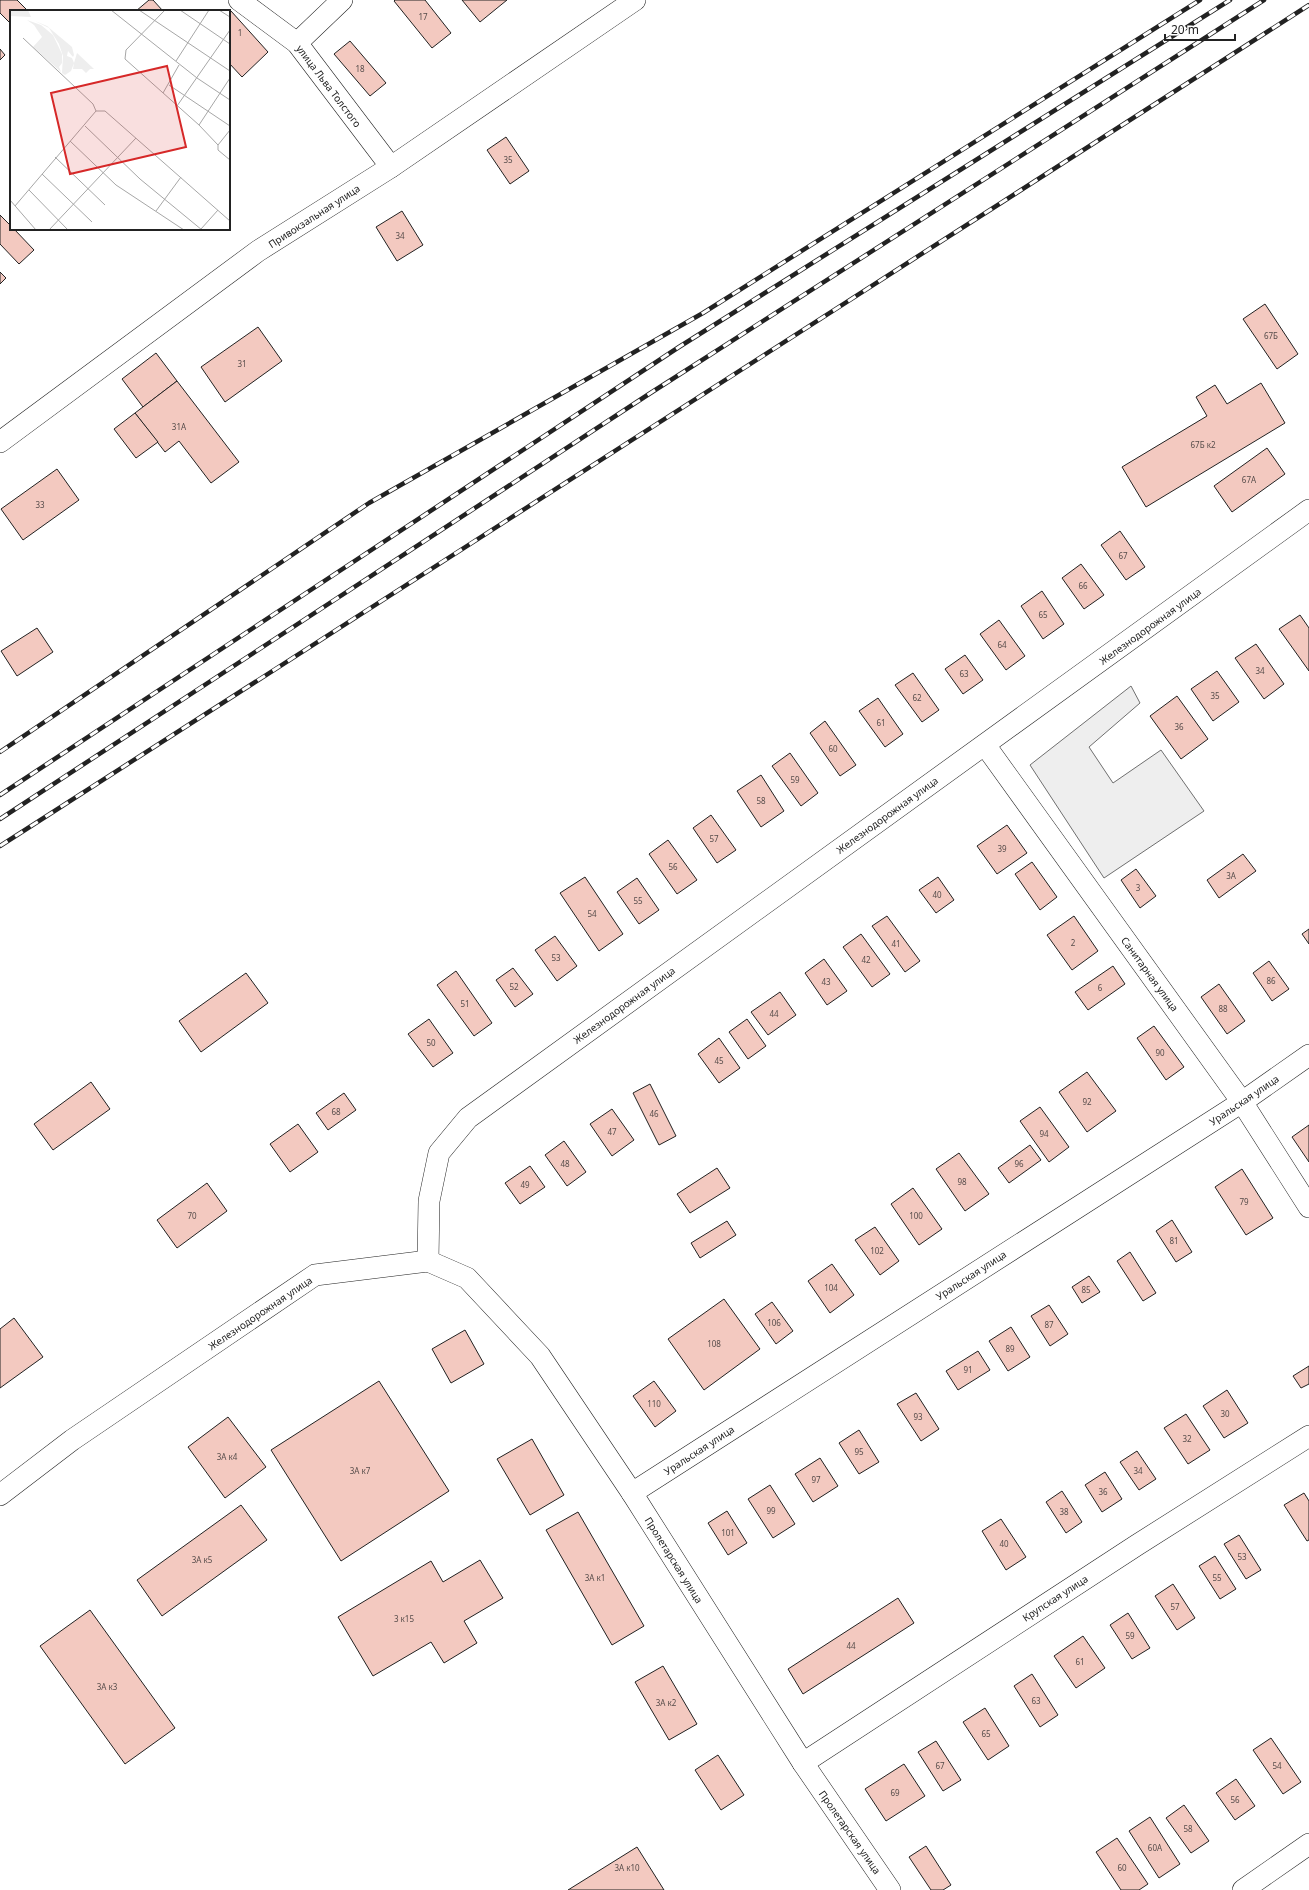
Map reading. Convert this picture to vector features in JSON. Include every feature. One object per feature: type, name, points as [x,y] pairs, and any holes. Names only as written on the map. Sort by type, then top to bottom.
[{"type":"street","name":"улица Льва Толстого","points":[[238,0],[297,43],[391,167]]},
{"type":"street","points":[[297,43],[342,0]]},
{"type":"street","name":"Привокзальная улица","points":[[0,442],[258,251],[391,167],[635,0]]},
{"type":"street","name":"Железнодорожная улица","points":[[0,1495],[72,1440],[316,1275],[428,1261],[429,1201],[440,1154],[468,1118],[1309,510]]},
{"type":"street","name":"Санитарная улица","points":[[985,745],[1242,1102],[1309,1207]]},
{"type":"street","name":"Уральская улица","points":[[632,1493],[1242,1102],[1309,1055]]},
{"type":"street","name":"Пролетарская улица","points":[[428,1261],[467,1278],[540,1356],[632,1493],[802,1763],[890,1890]]},
{"type":"street","name":"Крупская улица","points":[[802,1763],[1137,1545],[1309,1436]]},
{"type":"street","points":[[1243,1890],[1309,1844]]},
{"type":"shaded area","points":[[1131,686],[1140,703],[1089,747],[1113,783],[1161,750],[1204,811],[1104,878],[1030,765]]},
{"type":"building","points":[[0,0],[17,0],[27,10],[10,10],[10,23],[0,13]]},
{"type":"building","points":[[149,0],[153,0],[162,10],[137,10]]},
{"type":"building","points":[[425,0],[451,33],[432,48],[394,1]]},
{"type":"building","points":[[462,0],[507,0],[480,22]]},
{"type":"building","points":[[231,11],[268,52],[242,77],[230,64]]},
{"type":"building","points":[[350,41],[386,83],[370,96],[334,54]]},
{"type":"building","points":[[0,49],[5,55],[0,60]]},
{"type":"building","points":[[506,137],[529,171],[510,184],[487,150]]},
{"type":"building","points":[[402,211],[423,245],[397,261],[376,227]]},
{"type":"building","points":[[0,215],[10,225],[10,230],[15,230],[34,250],[19,264],[0,244]]},
{"type":"building","points":[[0,272],[6,278],[0,284]]},
{"type":"building","points":[[1265,304],[1298,354],[1277,369],[1243,319]]},
{"type":"building","points":[[258,327],[282,361],[225,402],[201,367]]},
{"type":"building","points":[[156,353],[177,381],[143,407],[122,379]]},
{"type":"building","points":[[177,381],[239,462],[211,483],[179,441],[165,452],[135,413]]},
{"type":"building","points":[[1261,383],[1285,423],[1146,507],[1122,467],[1207,416],[1196,397],[1215,385],[1227,404]]},
{"type":"building","points":[[135,413],[158,442],[136,458],[114,429]]},
{"type":"building","points":[[1267,448],[1285,474],[1232,512],[1214,486]]},
{"type":"building","points":[[57,469],[79,500],[23,540],[1,509]]},
{"type":"building","points":[[1120,531],[1145,567],[1126,580],[1101,545]]},
{"type":"building","points":[[1081,564],[1104,595],[1084,609],[1062,578]]},
{"type":"building","points":[[1042,591],[1064,624],[1043,639],[1021,606]]},
{"type":"building","points":[[1300,615],[1309,628],[1309,671],[1279,629]]},
{"type":"building","points":[[999,620],[1025,656],[1006,670],[980,634]]},
{"type":"building","points":[[37,628],[53,652],[17,676],[1,651]]},
{"type":"building","points":[[1256,644],[1284,684],[1264,699],[1235,658]]},
{"type":"building","points":[[965,655],[983,680],[963,694],[945,669]]},
{"type":"building","points":[[1217,671],[1239,702],[1213,721],[1191,689]]},
{"type":"building","points":[[913,673],[939,710],[922,722],[895,685]]},
{"type":"building","points":[[1177,696],[1208,739],[1181,759],[1150,716]]},
{"type":"building","points":[[878,698],[903,734],[885,747],[859,711]]},
{"type":"building","points":[[825,721],[856,765],[840,776],[810,733]]},
{"type":"building","points":[[790,753],[818,793],[801,806],[772,766]]},
{"type":"building","points":[[761,775],[784,811],[761,827],[737,791]]},
{"type":"building","points":[[711,815],[736,850],[717,863],[693,828]]},
{"type":"building","points":[[1007,825],[1027,853],[997,874],[977,846]]},
{"type":"building","points":[[668,840],[697,880],[677,894],[649,854]]},
{"type":"building","points":[[1243,854],[1256,871],[1219,898],[1207,880]]},
{"type":"building","points":[[1032,862],[1057,897],[1040,910],[1015,874]]},
{"type":"building","points":[[1136,869],[1156,896],[1140,908],[1121,880]]},
{"type":"building","points":[[585,877],[623,934],[599,951],[560,893]]},
{"type":"building","points":[[938,877],[954,900],[936,913],[919,890]]},
{"type":"building","points":[[637,878],[659,910],[639,924],[617,892]]},
{"type":"building","points":[[887,916],[920,961],[905,972],[872,926]]},
{"type":"building","points":[[1074,916],[1098,951],[1072,970],[1047,935]]},
{"type":"building","points":[[1309,929],[1309,944],[1302,934]]},
{"type":"building","points":[[861,934],[890,974],[872,987],[843,947]]},
{"type":"building","points":[[555,936],[577,966],[557,981],[535,950]]},
{"type":"building","points":[[824,959],[847,991],[827,1005],[805,973]]},
{"type":"building","points":[[1269,961],[1289,989],[1272,1001],[1253,973]]},
{"type":"building","points":[[1113,966],[1125,984],[1088,1010],[1075,992]]},
{"type":"building","points":[[513,968],[533,994],[515,1007],[496,980]]},
{"type":"building","points":[[456,971],[492,1023],[474,1036],[437,985]]},
{"type":"building","points":[[246,973],[268,1003],[201,1052],[179,1021]]},
{"type":"building","points":[[1219,984],[1245,1021],[1227,1034],[1201,997]]},
{"type":"building","points":[[780,992],[796,1015],[768,1035],[751,1012]]},
{"type":"building","points":[[429,1019],[453,1053],[433,1067],[408,1034]]},
{"type":"building","points":[[747,1019],[766,1046],[748,1059],[729,1032]]},
{"type":"building","points":[[1154,1026],[1184,1067],[1166,1080],[1137,1038]]},
{"type":"building","points":[[719,1038],[740,1068],[719,1083],[698,1054]]},
{"type":"building","points":[[1087,1072],[1116,1111],[1087,1132],[1059,1092]]},
{"type":"building","points":[[91,1082],[110,1109],[53,1150],[34,1124]]},
{"type":"building","points":[[650,1084],[676,1136],[659,1145],[633,1093]]},
{"type":"building","points":[[344,1093],[356,1110],[328,1130],[316,1113]]},
{"type":"building","points":[[1040,1107],[1069,1147],[1049,1162],[1020,1121]]},
{"type":"building","points":[[612,1109],[634,1140],[612,1156],[590,1124]]},
{"type":"building","points":[[298,1124],[318,1152],[290,1172],[270,1144]]},
{"type":"building","points":[[1309,1125],[1309,1162],[1292,1137]]},
{"type":"building","points":[[564,1141],[586,1172],[567,1186],[545,1155]]},
{"type":"building","points":[[1030,1145],[1041,1160],[1009,1183],[998,1168]]},
{"type":"building","points":[[959,1153],[989,1194],[965,1211],[936,1169]]},
{"type":"building","points":[[530,1166],[545,1187],[520,1204],[505,1183]]},
{"type":"building","points":[[717,1168],[730,1188],[690,1213],[677,1194]]},
{"type":"building","points":[[1242,1169],[1273,1218],[1246,1235],[1215,1187]]},
{"type":"building","points":[[207,1183],[227,1211],[177,1248],[157,1220]]},
{"type":"building","points":[[913,1188],[942,1229],[919,1245],[891,1204]]},
{"type":"building","points":[[1172,1220],[1192,1252],[1176,1262],[1156,1231]]},
{"type":"building","points":[[727,1221],[736,1235],[700,1258],[691,1243]]},
{"type":"building","points":[[875,1227],[899,1261],[880,1275],[855,1240]]},
{"type":"building","points":[[1130,1252],[1156,1293],[1143,1301],[1117,1261]]},
{"type":"building","points":[[832,1264],[854,1295],[830,1313],[808,1281]]},
{"type":"building","points":[[1089,1276],[1100,1292],[1082,1303],[1072,1287]]},
{"type":"building","points":[[724,1299],[760,1349],[704,1390],[668,1339]]},
{"type":"building","points":[[772,1302],[793,1331],[776,1344],[755,1314]]},
{"type":"building","points":[[1049,1305],[1068,1334],[1050,1346],[1031,1316]]},
{"type":"building","points":[[14,1318],[43,1357],[0,1388],[0,1329]]},
{"type":"building","points":[[1011,1327],[1030,1357],[1008,1371],[989,1341]]},
{"type":"building","points":[[465,1330],[484,1364],[451,1383],[432,1349]]},
{"type":"building","points":[[978,1351],[990,1370],[958,1390],[946,1371]]},
{"type":"building","points":[[1309,1366],[1309,1384],[1301,1388],[1293,1376]]},
{"type":"building","points":[[379,1381],[449,1491],[341,1561],[271,1450]]},
{"type":"building","points":[[654,1381],[676,1411],[655,1427],[633,1396]]},
{"type":"building","points":[[1227,1390],[1248,1423],[1224,1438],[1203,1406]]},
{"type":"building","points":[[916,1393],[939,1429],[921,1441],[897,1404]]},
{"type":"building","points":[[1186,1414],[1210,1450],[1188,1464],[1164,1428]]},
{"type":"building","points":[[228,1417],[266,1467],[225,1498],[188,1447]]},
{"type":"building","points":[[859,1430],[879,1462],[859,1474],[839,1443]]},
{"type":"building","points":[[532,1439],[564,1495],[530,1515],[497,1459]]},
{"type":"building","points":[[1137,1451],[1156,1479],[1139,1490],[1120,1462]]},
{"type":"building","points":[[820,1458],[838,1486],[813,1502],[795,1474]]},
{"type":"building","points":[[1105,1472],[1122,1499],[1102,1512],[1085,1485]]},
{"type":"building","points":[[770,1485],[795,1524],[773,1538],[748,1499]]},
{"type":"building","points":[[1062,1491],[1082,1522],[1066,1533],[1046,1502]]},
{"type":"building","points":[[1304,1493],[1309,1501],[1309,1540],[1307,1541],[1284,1505]]},
{"type":"building","points":[[241,1505],[267,1540],[162,1616],[137,1580]]},
{"type":"building","points":[[727,1511],[747,1543],[728,1555],[708,1523]]},
{"type":"building","points":[[578,1512],[644,1626],[612,1645],[546,1530]]},
{"type":"building","points":[[1001,1519],[1026,1557],[1006,1570],[982,1531]]},
{"type":"building","points":[[1239,1535],[1261,1570],[1246,1579],[1224,1544]]},
{"type":"building","points":[[1215,1556],[1236,1589],[1220,1599],[1199,1566]]},
{"type":"building","points":[[480,1560],[503,1598],[464,1621],[477,1643],[444,1663],[431,1642],[373,1676],[338,1617],[431,1561],[443,1582]]},
{"type":"building","points":[[1173,1584],[1195,1618],[1177,1630],[1155,1596]]},
{"type":"building","points":[[898,1598],[914,1623],[803,1694],[788,1669]]},
{"type":"building","points":[[90,1610],[175,1728],[125,1764],[40,1646]]},
{"type":"building","points":[[1128,1613],[1150,1648],[1132,1659],[1110,1625]]},
{"type":"building","points":[[1083,1636],[1105,1668],[1076,1688],[1054,1656]]},
{"type":"building","points":[[663,1666],[697,1724],[669,1740],[635,1682]]},
{"type":"building","points":[[1032,1674],[1058,1715],[1040,1727],[1014,1686]]},
{"type":"building","points":[[985,1708],[1009,1746],[988,1760],[963,1722]]},
{"type":"building","points":[[1271,1738],[1301,1782],[1283,1794],[1253,1750]]},
{"type":"building","points":[[936,1741],[961,1780],[943,1791],[918,1752]]},
{"type":"building","points":[[718,1755],[744,1795],[721,1810],[695,1770]]},
{"type":"building","points":[[904,1764],[925,1796],[886,1821],[865,1789]]},
{"type":"building","points":[[1236,1779],[1255,1806],[1235,1820],[1216,1793]]},
{"type":"building","points":[[1184,1805],[1209,1841],[1191,1853],[1166,1818]]},
{"type":"building","points":[[1150,1817],[1180,1864],[1159,1878],[1129,1831]]},
{"type":"building","points":[[1117,1838],[1148,1884],[1139,1890],[1121,1890],[1096,1852]]},
{"type":"building","points":[[926,1846],[951,1885],[943,1890],[931,1890],[909,1857]]},
{"type":"building","points":[[637,1847],[664,1890],[568,1890]]},
{"type":"railway","points":[[0,752],[369,503],[703,313],[1200,0]]},
{"type":"railway","points":[[0,795],[679,347],[1230,0]]},
{"type":"railway","points":[[0,819],[649,394],[1264,0]]},
{"type":"railway","points":[[0,846],[1309,5]]}]
